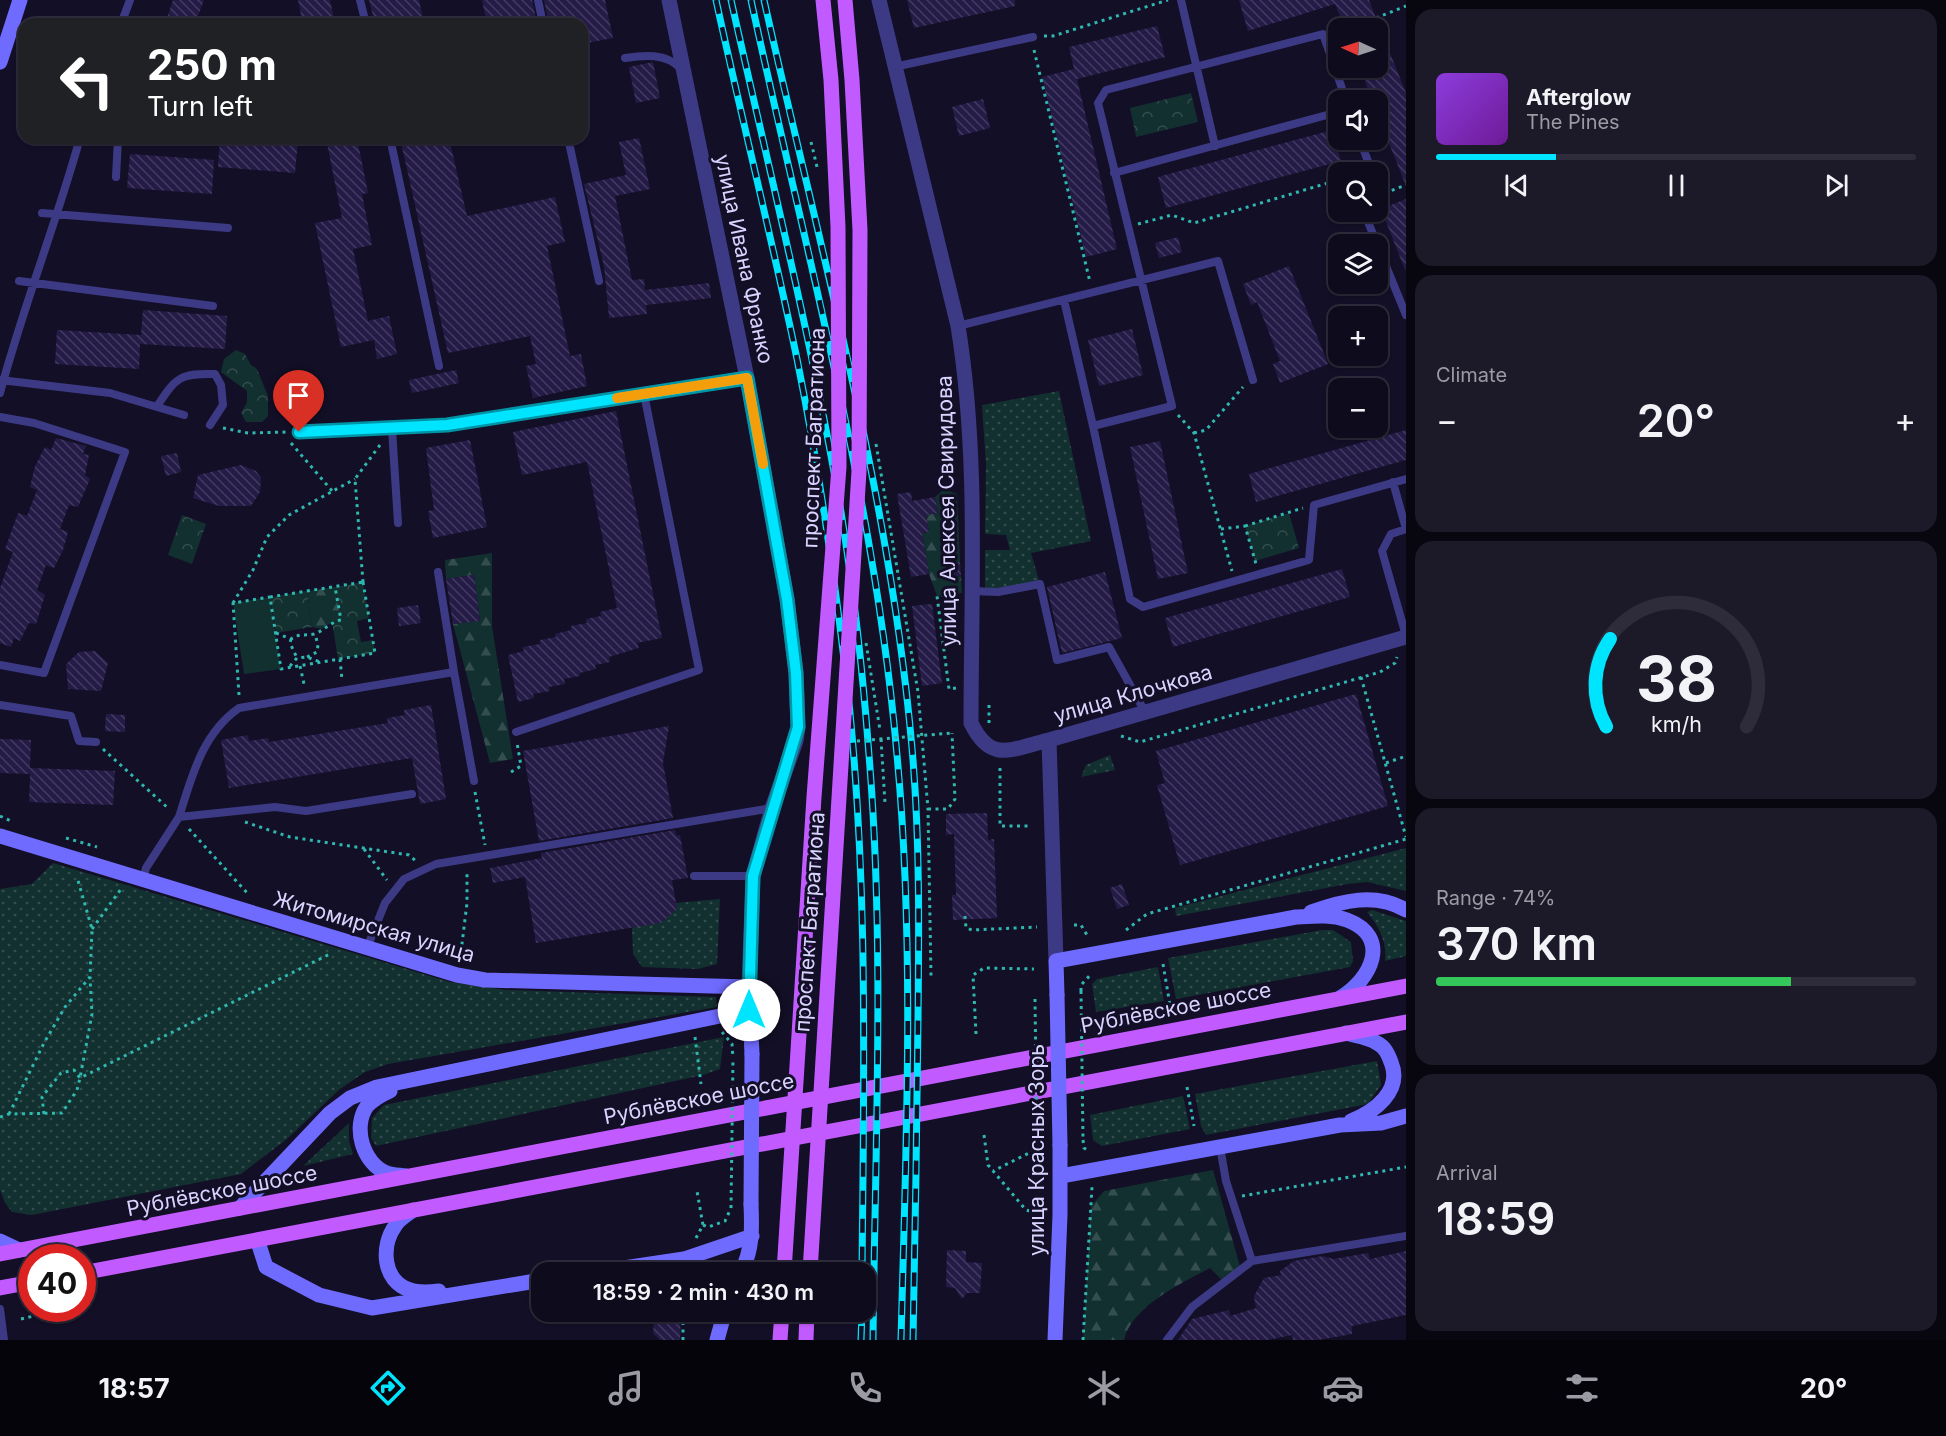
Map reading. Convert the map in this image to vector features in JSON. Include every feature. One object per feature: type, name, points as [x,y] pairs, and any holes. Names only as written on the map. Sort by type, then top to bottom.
[{"type":"main road","name":"проспект Багратиона","points":[[785,1262],[814,797],[839,467],[838,226],[831,80],[823,0]]},
{"type":"main road","name":"проспект Багратиона","points":[[811,1262],[859,471],[860,230],[845,0]]},
{"type":"main road","name":"Рублёвское шоссе","points":[[51,1244],[1406,986]]},
{"type":"main road","points":[[96,1271],[258,1242],[413,1210],[1406,1022]]},
{"type":"main road","name":"Рублёвское шоссе","points":[[0,1254],[18,1250]]},
{"type":"main road","points":[[0,1288],[18,1285]]},
{"type":"main road","points":[[780,1340],[781,1322]]},
{"type":"main road","points":[[806,1340],[807,1322]]},
{"type":"street","points":[[0,62],[20,0]]},
{"type":"street","name":"улица Ивана Франко","points":[[669,0],[747,378],[787,599],[796,673],[798,727],[796,741],[772,808],[753,876],[749,987]]},
{"type":"street","name":"улица Алексея Свиридова","points":[[879,0],[958,326],[966,377],[970,433],[967,592],[971,723],[980,741],[989,748],[1003,751],[1049,740]]},
{"type":"street","name":"улица Клочкова","points":[[1056,961],[1049,740],[1404,641]]},
{"type":"street","name":"Житомирская улица","points":[[0,836],[452,974],[484,980],[749,987]]},
{"type":"street","points":[[1296,917],[1342,901],[1378,900],[1406,910]]},
{"type":"street","points":[[1056,961],[1296,917],[1320,915],[1347,920],[1366,934],[1371,944],[1371,968],[1364,980],[1353,991],[1337,1000]]},
{"type":"street","name":"улица Красных Зорь","points":[[1054,1340],[1061,1176],[1056,961]]},
{"type":"street","points":[[747,1262],[752,1236],[752,1054],[749,987]]},
{"type":"street","points":[[240,1208],[276,1173],[298,1145],[350,1098],[377,1088],[749,1010]]},
{"type":"street","points":[[1340,1125],[1366,1115],[1380,1105],[1390,1092],[1393,1080],[1393,1067],[1387,1052],[1379,1044],[1346,1033]]},
{"type":"street","points":[[406,1083],[375,1098],[366,1108],[360,1136],[368,1157],[374,1164],[387,1173],[411,1177]]},
{"type":"street","points":[[1061,1176],[1340,1125],[1381,1123],[1406,1116]]},
{"type":"street","points":[[413,1210],[396,1223],[388,1237],[385,1261],[391,1274],[409,1290],[466,1291]]},
{"type":"street","points":[[664,1262],[684,1259],[752,1236]]},
{"type":"street","points":[[0,1241],[18,1250]]},
{"type":"street","points":[[258,1242],[266,1267],[311,1292],[356,1306],[392,1306],[466,1291],[531,1282]]},
{"type":"street","points":[[717,1340],[722,1322]]},
{"type":"lane","points":[[123,18],[130,0]]},
{"type":"lane","points":[[360,0],[364,18]]},
{"type":"lane","points":[[538,0],[542,18]]},
{"type":"lane","points":[[1181,0],[1215,146]]},
{"type":"lane","points":[[1093,426],[1172,406],[1098,103],[1106,90],[1323,34],[1343,90]]},
{"type":"lane","points":[[894,67],[1032,37]]},
{"type":"lane","points":[[625,58],[643,55],[664,59],[674,62],[682,70]]},
{"type":"lane","points":[[1114,173],[1328,115]]},
{"type":"lane","points":[[0,393],[2,380],[33,283],[59,215],[78,144]]},
{"type":"lane","points":[[116,177],[118,144]]},
{"type":"lane","points":[[391,144],[439,366]]},
{"type":"lane","points":[[569,144],[599,281]]},
{"type":"lane","points":[[42,213],[228,228]]},
{"type":"lane","points":[[1368,222],[1406,315]]},
{"type":"lane","points":[[958,326],[1218,261],[1253,380]]},
{"type":"lane","points":[[19,281],[213,306]]},
{"type":"lane","points":[[1064,300],[1130,598],[1143,607],[1309,560],[1314,504],[1406,479]]},
{"type":"lane","points":[[158,405],[172,383],[178,378],[194,373],[215,374],[221,386],[223,405],[210,424]]},
{"type":"lane","points":[[299,432],[447,425],[747,378]]},
{"type":"lane","points":[[2,380],[110,393],[158,405],[184,415]]},
{"type":"lane","points":[[516,732],[699,670],[644,394]]},
{"type":"lane","points":[[0,417],[34,423],[125,452],[44,673],[0,665]]},
{"type":"lane","points":[[392,429],[398,523]]},
{"type":"lane","points":[[1393,482],[1406,529],[1391,534],[1382,551],[1404,641]]},
{"type":"lane","points":[[438,572],[474,782]]},
{"type":"lane","points":[[967,592],[998,592],[1040,584],[1057,660],[1109,647],[1145,713]]},
{"type":"lane","points":[[136,879],[146,868],[179,818],[195,765],[207,741],[225,718],[239,708],[454,672]]},
{"type":"lane","points":[[0,705],[71,716],[79,741],[96,742]]},
{"type":"lane","points":[[179,818],[275,807],[306,811],[412,794]]},
{"type":"lane","points":[[367,949],[385,903],[393,892],[404,879],[436,864],[720,811],[772,808]]},
{"type":"lane","points":[[694,876],[753,876]]},
{"type":"lane","points":[[1220,1147],[1232,1198],[1252,1261]]},
{"type":"lane","points":[[1167,1340],[1192,1306],[1252,1261],[1406,1236]]},
{"type":"lane","points":[[0,1309],[4,1340]]},
{"type":"path","points":[[1092,293],[1032,37],[1053,36],[1168,0]]},
{"type":"path","points":[[1376,18],[1406,6]]},
{"type":"path","points":[[811,142],[819,176]]},
{"type":"path","points":[[1127,226],[1172,215],[1194,223],[1328,183]]},
{"type":"path","points":[[1388,191],[1406,185]]},
{"type":"path","points":[[1194,433],[1206,430],[1238,390],[1253,380]]},
{"type":"path","points":[[1172,406],[1194,433],[1233,581]]},
{"type":"path","points":[[210,424],[248,433],[299,432]]},
{"type":"path","points":[[239,708],[233,603],[253,570],[267,537],[289,515],[355,479],[392,429]]},
{"type":"path","points":[[282,432],[333,492]]},
{"type":"path","points":[[874,433],[915,646],[927,810],[931,976]]},
{"type":"path","points":[[270,597],[281,669],[375,653],[363,582],[355,479]]},
{"type":"path","points":[[1221,529],[1245,526],[1314,504]]},
{"type":"path","points":[[1245,526],[1258,574]]},
{"type":"path","points":[[233,603],[363,582]]},
{"type":"path","points":[[297,658],[290,643],[291,639],[297,634],[315,634],[332,622],[340,620],[335,586]]},
{"type":"path","points":[[960,688],[949,689],[937,596],[967,592]]},
{"type":"path","points":[[276,633],[291,639]]},
{"type":"path","points":[[289,668],[297,658],[307,657],[317,652],[315,634]]},
{"type":"path","points":[[865,637],[880,730]]},
{"type":"path","points":[[1115,735],[1140,742],[1380,672],[1395,663],[1404,641]]},
{"type":"path","points":[[937,643],[944,643]]},
{"type":"path","points":[[307,657],[322,662]]},
{"type":"path","points":[[340,659],[343,691]]},
{"type":"path","points":[[300,666],[307,697]]},
{"type":"path","points":[[1126,930],[1148,914],[1406,838],[1361,677]]},
{"type":"path","points":[[511,772],[521,766],[516,732]]},
{"type":"path","points":[[850,742],[952,733],[955,799],[948,809],[927,810]]},
{"type":"path","points":[[881,739],[885,803]]},
{"type":"path","points":[[1386,763],[1406,756]]},
{"type":"path","points":[[1000,768],[1000,826],[1029,826]]},
{"type":"path","points":[[462,953],[467,868],[485,866],[474,782]]},
{"type":"path","points":[[232,813],[249,824],[290,837],[408,855],[427,869]]},
{"type":"path","points":[[0,1117],[9,1114],[62,1113],[77,1090],[92,1014],[90,977],[92,928],[77,879],[88,844],[98,848]]},
{"type":"path","points":[[363,848],[382,872],[393,892]]},
{"type":"path","points":[[92,928],[136,879]]},
{"type":"path","points":[[242,895],[252,898]]},
{"type":"path","points":[[965,916],[966,928],[972,930],[1037,927]]},
{"type":"path","points":[[1074,925],[1081,925],[1088,935]]},
{"type":"path","points":[[80,1078],[332,953]]},
{"type":"path","points":[[1163,964],[1170,1005]]},
{"type":"path","points":[[976,1034],[973,975],[984,968],[1034,969]]},
{"type":"path","points":[[1089,1151],[1083,1148],[1081,991],[1085,978],[1092,973]]},
{"type":"path","points":[[9,1114],[44,1043],[65,1007],[90,977]]},
{"type":"path","points":[[984,1135],[988,1165],[1026,1210],[1041,1214],[1037,1149],[1035,999]]},
{"type":"path","points":[[697,1191],[703,1225],[708,1227],[725,1221],[731,1208],[733,1058],[732,1044],[725,1033],[723,1016]]},
{"type":"path","points":[[718,1032],[725,1033]]},
{"type":"path","points":[[701,1084],[694,1037],[702,1036]]},
{"type":"path","points":[[44,1114],[42,1097],[60,1073],[74,1070],[80,1078]]},
{"type":"path","points":[[1187,1088],[1194,1126]]},
{"type":"path","points":[[993,1171],[1037,1149]]},
{"type":"path","points":[[1232,1198],[1406,1167]]},
{"type":"path","points":[[1083,1340],[1092,1187]]},
{"type":"path","points":[[682,1340],[683,1322]]},
{"type":"green space","points":[[1191,93],[1198,122],[1136,137],[1130,108]]},
{"type":"green space","points":[[236,350],[245,354],[251,365],[257,369],[268,396],[268,416],[262,422],[246,422],[241,413],[247,402],[247,391],[221,372],[224,359]]},
{"type":"green space","points":[[1059,391],[1091,541],[1031,553],[1040,584],[985,591],[985,550],[1010,550],[1006,535],[985,534],[986,465],[982,405]]},
{"type":"green space","points":[[944,489],[957,494],[960,562],[946,563],[947,577],[961,576],[962,593],[937,596],[929,574],[922,533],[929,532],[926,515],[938,513],[935,497]]},
{"type":"green space","points":[[1289,513],[1299,548],[1255,561],[1245,526]]},
{"type":"green space","points":[[182,515],[206,524],[192,564],[168,555]]},
{"type":"green space","points":[[492,553],[492,626],[513,759],[490,763],[453,624],[480,620],[474,575],[446,579],[445,560]]},
{"type":"green space","points":[[363,582],[369,618],[357,621],[361,642],[373,640],[375,653],[338,659],[332,622],[340,620],[335,587]]},
{"type":"green space","points":[[335,587],[341,620],[332,622],[322,629],[312,627],[307,591]]},
{"type":"green space","points":[[307,591],[312,627],[276,633],[270,597]]},
{"type":"green space","points":[[270,597],[281,669],[244,674],[233,603]]},
{"type":"green space","points":[[1110,755],[1115,770],[1081,777],[1086,765]]},
{"type":"green space","points":[[1406,848],[1406,891],[1367,882],[1348,884],[1176,916],[1175,908]]},
{"type":"green space","points":[[53,863],[450,982],[506,990],[716,997],[717,1007],[388,1064],[365,1072],[340,1089],[287,1139],[241,1174],[32,1215],[12,1212],[5,1203],[0,1190],[0,889],[32,884]]},
{"type":"green space","points":[[720,899],[717,964],[698,969],[642,967],[633,954],[632,928],[675,903]]},
{"type":"green space","points":[[1372,910],[1406,921],[1406,956],[1385,961],[1385,947],[1381,935],[1367,912]]},
{"type":"green space","points":[[1322,930],[1333,930],[1351,942],[1353,961],[1350,967],[1176,999],[1168,958]]},
{"type":"green space","points":[[1158,967],[1164,1001],[1096,1012],[1092,984],[1097,979]]},
{"type":"green space","points":[[724,1037],[720,1069],[703,1075],[376,1146],[371,1138],[372,1118],[384,1105]]},
{"type":"green space","points":[[1377,1061],[1381,1085],[1368,1104],[1206,1135],[1201,1126],[1195,1094]]},
{"type":"green space","points":[[1183,1096],[1190,1129],[1102,1146],[1093,1140],[1090,1115]]},
{"type":"green space","points":[[349,1123],[349,1141],[353,1154],[303,1166]]},
{"type":"green space","points":[[1213,1170],[1241,1270],[1224,1282],[1210,1268],[1173,1288],[1147,1306],[1129,1328],[1124,1340],[1083,1340],[1091,1206],[1104,1191]]},
{"type":"building","points":[[173,0],[204,0],[197,18],[167,18]]},
{"type":"building","points":[[298,0],[330,0],[334,18],[302,18]]},
{"type":"building","points":[[369,0],[419,0],[423,18],[374,18]]},
{"type":"building","points":[[482,0],[532,0],[536,18],[486,18]]},
{"type":"building","points":[[544,0],[605,0],[613,38],[588,43],[588,18],[548,18]]},
{"type":"building","points":[[907,0],[1015,0],[1015,6],[914,28]]},
{"type":"building","points":[[1239,0],[1369,0],[1376,18],[1341,18],[1335,4],[1248,31]]},
{"type":"building","points":[[1157,26],[1165,57],[1077,79],[1117,249],[1086,257],[1042,77],[1074,69],[1069,47]]},
{"type":"building","points":[[1388,48],[1406,93],[1406,186],[1388,141],[1388,90],[1368,90],[1364,78],[1388,78]]},
{"type":"building","points":[[653,62],[660,98],[636,103],[629,67]]},
{"type":"building","points":[[983,99],[990,128],[959,136],[952,107]]},
{"type":"building","points":[[1328,131],[1328,150],[1338,150],[1341,161],[1328,162],[1328,164],[1166,208],[1158,177]]},
{"type":"building","points":[[639,138],[650,189],[615,196],[632,280],[644,279],[645,290],[709,283],[711,298],[646,305],[647,314],[609,318],[604,266],[584,184],[626,175],[619,142]]},
{"type":"building","points":[[220,144],[298,144],[295,173],[218,167]]},
{"type":"building","points":[[327,144],[358,144],[368,193],[362,194],[372,245],[353,249],[368,321],[389,316],[397,354],[377,359],[374,340],[341,347],[315,223],[342,218]]},
{"type":"building","points":[[401,144],[450,144],[467,216],[555,197],[565,242],[547,246],[570,356],[581,354],[587,386],[533,398],[526,366],[536,364],[530,336],[448,353]]},
{"type":"building","points":[[130,154],[214,160],[212,194],[127,188]]},
{"type":"building","points":[[1406,199],[1406,270],[1386,222],[1388,222],[1388,206]]},
{"type":"building","points":[[1178,237],[1182,252],[1159,258],[1155,243]]},
{"type":"building","points":[[1289,266],[1328,364],[1280,383],[1273,364],[1280,361],[1257,302],[1251,305],[1243,284]]},
{"type":"building","points":[[143,310],[227,316],[225,349],[140,344],[139,369],[55,364],[57,330],[141,335]]},
{"type":"building","points":[[1132,329],[1143,375],[1099,386],[1088,340]]},
{"type":"building","points":[[456,370],[459,383],[412,393],[409,380]]},
{"type":"building","points":[[616,411],[662,638],[637,643],[639,648],[609,657],[610,662],[595,665],[596,669],[580,673],[580,676],[564,679],[565,684],[549,687],[550,691],[533,694],[534,698],[518,702],[508,655],[524,651],[523,647],[540,644],[540,640],[556,637],[555,634],[571,630],[571,626],[587,623],[586,619],[601,616],[600,612],[617,608],[587,462],[522,475],[513,432]]},
{"type":"building","points":[[1406,430],[1406,460],[1256,502],[1249,474],[1377,438],[1388,438],[1388,435]]},
{"type":"building","points":[[56,438],[86,446],[83,454],[89,455],[85,475],[90,479],[78,507],[69,505],[60,529],[68,532],[63,550],[54,568],[46,565],[37,590],[45,595],[36,624],[29,623],[20,641],[14,638],[11,647],[0,643],[0,588],[13,552],[5,549],[18,513],[27,516],[37,490],[30,487],[35,466],[45,447],[51,450]]},
{"type":"building","points":[[470,440],[487,527],[433,538],[428,511],[434,510],[426,448]]},
{"type":"building","points":[[1160,441],[1188,573],[1158,579],[1130,447]]},
{"type":"building","points":[[177,453],[181,472],[166,476],[161,456]]},
{"type":"building","points":[[241,465],[256,471],[261,478],[260,492],[251,506],[219,506],[193,498],[198,475]]},
{"type":"building","points":[[911,492],[912,501],[935,497],[938,513],[926,515],[929,532],[922,533],[929,574],[911,577],[897,494]]},
{"type":"building","points":[[960,562],[961,576],[947,577],[946,563]]},
{"type":"building","points":[[1342,569],[1350,597],[1173,647],[1165,618]]},
{"type":"building","points":[[1105,572],[1122,638],[1062,653],[1047,587]]},
{"type":"building","points":[[474,575],[480,621],[453,624],[446,579]]},
{"type":"building","points":[[932,604],[942,683],[922,686],[912,606]]},
{"type":"building","points":[[418,605],[421,623],[399,626],[397,608]]},
{"type":"building","points":[[95,651],[108,663],[101,691],[68,689],[66,664],[79,652]]},
{"type":"building","points":[[1356,694],[1388,806],[1180,865],[1157,785],[1165,783],[1156,751]]},
{"type":"building","points":[[431,705],[446,799],[420,804],[412,758],[229,788],[221,740],[248,735],[249,741],[268,738],[269,742],[388,723],[387,718],[405,715],[404,710]]},
{"type":"building","points":[[106,714],[125,715],[125,732],[105,731]]},
{"type":"building","points":[[669,726],[663,763],[673,818],[539,841],[523,751]]},
{"type":"building","points":[[0,739],[31,740],[30,768],[115,771],[113,805],[29,802],[30,774],[0,773]]},
{"type":"building","points":[[987,813],[988,840],[994,839],[997,918],[953,920],[952,895],[956,895],[954,834],[946,835],[946,814]]},
{"type":"building","points":[[675,830],[676,836],[680,835],[688,878],[672,880],[677,909],[661,923],[536,943],[525,877],[493,883],[490,868],[542,858],[541,853]]},
{"type":"building","points":[[1122,884],[1129,905],[1117,909],[1110,888]]},
{"type":"building","points":[[947,1250],[966,1251],[966,1262],[982,1263],[980,1293],[967,1293],[962,1299],[955,1288],[946,1287]]},
{"type":"building","points":[[1406,1251],[1406,1315],[1352,1326],[1352,1334],[1318,1340],[1293,1340],[1292,1335],[1267,1340],[1178,1340],[1192,1319],[1229,1310],[1230,1316],[1256,1308],[1254,1296],[1264,1278],[1281,1275],[1280,1271],[1294,1261],[1323,1256],[1333,1259],[1368,1253],[1370,1259]]},
{"type":"building","points":[[654,1322],[681,1322],[680,1340],[660,1340],[653,1333]]},
{"type":"railway","points":[[716,0],[797,359],[824,509],[844,659],[858,811],[861,888],[864,1042],[862,1262]]},
{"type":"railway","points":[[731,0],[830,448],[846,542],[861,664],[874,828],[877,901],[878,1048],[873,1340]]},
{"type":"railway","points":[[751,0],[836,376],[873,565],[887,660],[903,828],[906,901],[908,1047],[901,1340]]},
{"type":"railway","points":[[764,0],[870,465],[902,653],[915,782],[918,884],[918,1060],[913,1340]]},
{"type":"railway","points":[[861,1340],[862,1322]]},
{"type":"slow traffic","points":[[617,398],[747,378],[763,464]]},
{"type":"route","points":[[299,432],[447,425],[747,378],[787,599],[796,673],[798,727],[796,741],[772,808],[753,876],[749,1010]]}]
